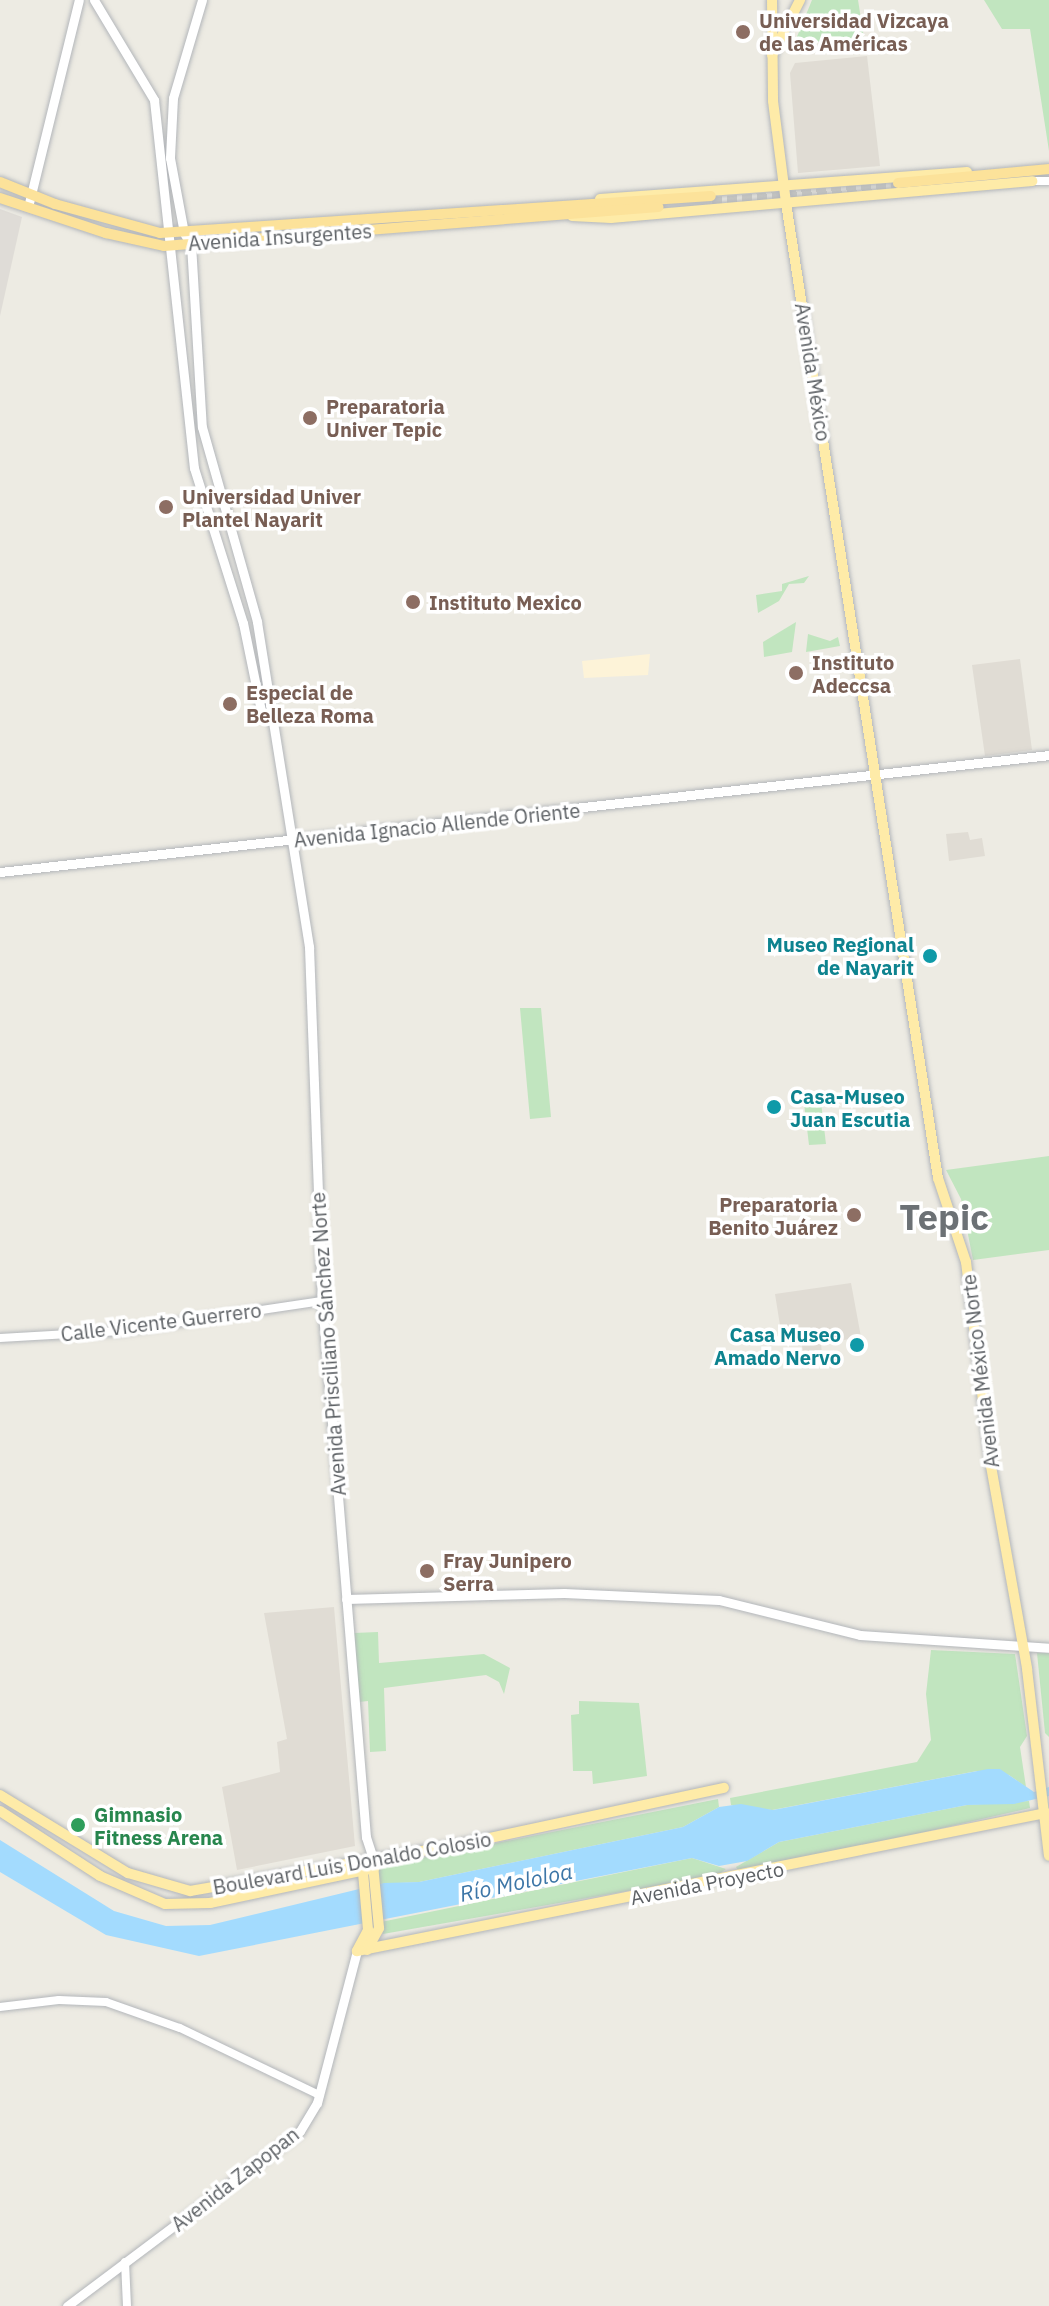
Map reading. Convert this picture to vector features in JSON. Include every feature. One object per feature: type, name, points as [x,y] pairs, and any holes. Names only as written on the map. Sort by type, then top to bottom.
[{"type":"highway","points":[[896,182],[1049,169]]},
{"type":"highway","name":"Avenida Insurgentes","points":[[0,182],[110,222],[191,244],[712,199]]},
{"type":"highway","name":"Avenida Insurgentes","points":[[0,198],[106,233],[171,239],[184,233],[565,211]]},
{"type":"main road","points":[[28,207],[79,0]]},
{"type":"main road","points":[[94,0],[154,100],[157,160],[171,239],[194,468],[243,623],[261,711],[271,721]]},
{"type":"main road","points":[[202,0],[173,98],[170,158],[184,233],[191,244],[202,427],[255,611],[274,708],[271,721]]},
{"type":"main road","points":[[772,4],[785,17],[799,2]]},
{"type":"main road","points":[[772,55],[799,2]]},
{"type":"main road","name":"Avenida México","points":[[772,4],[772,55],[783,183],[853,648]]},
{"type":"main road","name":"Avenida Insurgentes","points":[[565,211],[587,218],[1032,181]]},
{"type":"main road","name":"Avenida Insurgentes","points":[[565,211],[587,200],[783,183],[896,182]]},
{"type":"main road","points":[[725,207],[735,199],[727,188]]},
{"type":"main road","name":"Avenida México Norte","points":[[853,648],[938,1178],[966,1262],[1015,1647],[1047,1811],[1049,1856]]},
{"type":"main road","name":"Avenida Prisciliano Sánchez Norte","points":[[271,721],[309,947],[322,1301],[374,1929],[362,1951]]},
{"type":"main road","name":"Avenida Ignacio Allende Oriente","points":[[0,872],[1049,755]]},
{"type":"main road","points":[[346,1599],[564,1593],[719,1600],[860,1635],[1049,1648]]},
{"type":"main road","name":"Boulevard Luis Donaldo Colosio","points":[[0,1795],[143,1880],[190,1891],[368,1861],[724,1788]]},
{"type":"main road","name":"Boulevard Luis Donaldo Colosio","points":[[0,1811],[100,1876],[152,1901],[191,1905],[235,1898],[368,1861]]},
{"type":"main road","name":"Avenida Proyecto","points":[[362,1951],[1047,1811]]},
{"type":"main road","points":[[234,1886],[235,1898]]},
{"type":"main road","name":"Avenida Zapopan","points":[[67,2306],[293,2139],[319,2095],[362,1951]]},
{"type":"street","points":[[1032,181],[1049,181]]},
{"type":"street","name":"Calle Vicente Guerrero","points":[[0,1338],[121,1331],[322,1301]]},
{"type":"street","points":[[0,2007],[59,2000],[106,2002],[180,2028],[319,2095]]},
{"type":"street","points":[[125,2262],[127,2306]]},
{"type":"shaded area","points":[[867,56],[880,166],[798,173],[790,73],[795,63]]},
{"type":"shaded area","points":[[0,209],[22,217],[0,316]]},
{"type":"shaded area","points":[[650,654],[648,675],[584,678],[582,661]]},
{"type":"shaded area","points":[[1020,659],[1032,750],[985,756],[972,665]]},
{"type":"shaded area","points":[[968,832],[970,840],[982,838],[985,856],[949,861],[946,834]]},
{"type":"shaded area","points":[[851,1283],[861,1337],[821,1344],[822,1353],[804,1356],[800,1335],[782,1338],[775,1294]]},
{"type":"shaded area","points":[[334,1607],[355,1846],[237,1870],[222,1787],[280,1772],[277,1742],[287,1739],[264,1613]]},
{"type":"green space","points":[[812,0],[858,0],[864,38],[794,44]]},
{"type":"green space","points":[[984,0],[1049,0],[1049,151],[1030,29],[1002,29]]},
{"type":"green space","points":[[809,576],[804,583],[789,584],[779,601],[758,613],[756,595],[782,591],[782,584]]},
{"type":"green space","points":[[796,622],[792,652],[764,657],[763,642]]},
{"type":"green space","points":[[808,634],[830,641],[838,637],[840,646],[806,652]]},
{"type":"green space","points":[[520,1008],[541,1008],[551,1117],[530,1119]]},
{"type":"green space","points":[[820,1094],[826,1144],[809,1145],[803,1095]]},
{"type":"green space","points":[[1049,1156],[1049,1250],[973,1260],[961,1199],[946,1170]]},
{"type":"green space","points":[[378,1632],[379,1663],[484,1654],[510,1668],[504,1694],[499,1682],[486,1675],[384,1688],[386,1751],[370,1752],[368,1701],[359,1702],[354,1633]]},
{"type":"green space","points":[[931,1650],[1015,1654],[1027,1736],[1020,1747],[1026,1787],[1009,1775],[977,1771],[772,1810],[731,1805],[730,1798],[917,1762],[931,1740],[926,1694]]},
{"type":"green space","points":[[1037,1653],[1049,1653],[1049,1737],[1045,1733]]},
{"type":"green space","points":[[579,1701],[639,1703],[647,1776],[593,1784],[592,1771],[573,1771],[571,1715],[579,1714]]},
{"type":"green space","points":[[718,1799],[719,1807],[683,1827],[419,1882],[379,1884],[376,1867]]},
{"type":"green space","points":[[1029,1801],[1030,1808],[877,1843],[739,1872],[736,1867],[779,1842],[967,1805]]},
{"type":"green space","points":[[692,1858],[726,1869],[718,1875],[383,1934],[381,1922]]},
{"type":"water","name":"Río Mololoa","points":[[1000,1769],[1034,1792],[1049,1787],[1049,1796],[1014,1804],[967,1805],[779,1842],[747,1861],[719,1866],[692,1858],[199,1956],[106,1935],[0,1872],[0,1840],[114,1911],[166,1926],[210,1925],[384,1883],[419,1882],[683,1827],[719,1807],[741,1804],[773,1810]]},
{"type":"tunnel","points":[[712,202],[899,187]]},
{"type":"place","name":"Universidad Vizcaya de las Américas","points":[[743,32]]},
{"type":"place","name":"Preparatoria Univer Tepic","points":[[310,418]]},
{"type":"place","name":"Universidad Univer Plantel Nayarit","points":[[166,507]]},
{"type":"place","name":"Instituto Mexico","points":[[413,602]]},
{"type":"place","name":"Instituto Adeccsa","points":[[796,673]]},
{"type":"place","name":"Especial de Belleza Roma","points":[[230,704]]},
{"type":"place","name":"Museo Regional de Nayarit","points":[[930,956]]},
{"type":"place","name":"Casa-Museo Juan Escutia","points":[[774,1107]]},
{"type":"place","name":"Preparatoria Benito Juárez","points":[[854,1215]]},
{"type":"place","name":"Casa Museo Amado Nervo","points":[[857,1345]]},
{"type":"place","name":"Fray Junipero Serra","points":[[427,1571]]},
{"type":"place","name":"Gimnasio Fitness Arena","points":[[78,1825]]},
{"type":"district","name":"Tepic","points":[[944,1217]]}]
